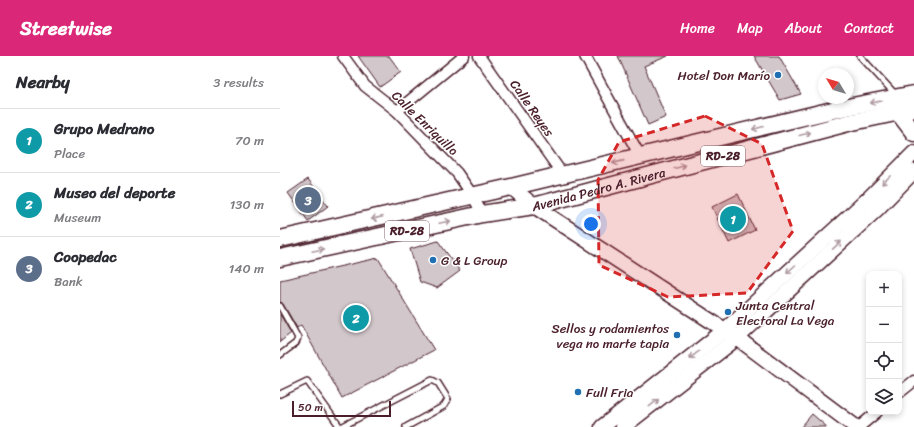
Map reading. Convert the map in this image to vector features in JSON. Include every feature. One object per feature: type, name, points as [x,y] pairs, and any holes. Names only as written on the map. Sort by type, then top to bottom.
[{"type":"main road","name":"Avenida Pedro A. Rivera","points":[[280,258],[482,214],[534,206],[848,123],[898,105],[914,94]]},
{"type":"main road","name":"Avenida Pedro A. Rivera","points":[[280,240],[474,196],[837,109],[898,105],[914,109]]},
{"type":"main road","points":[[898,105],[914,133]]},
{"type":"street","name":"Calle Enriquillo","points":[[343,56],[365,86],[397,111],[457,173],[474,196],[482,214]]},
{"type":"street","points":[[397,111],[464,56]]},
{"type":"street","name":"Calle Reyes","points":[[479,56],[563,175]]},
{"type":"street","points":[[585,56],[640,156]]},
{"type":"street","points":[[602,427],[725,330],[868,199],[914,153]]},
{"type":"street","points":[[623,427],[737,338],[876,209],[914,171]]},
{"type":"street","points":[[511,187],[534,206],[737,338],[857,427],[873,415]]},
{"type":"street","points":[[902,391],[914,381]]},
{"type":"lane","points":[[860,56],[898,105]]},
{"type":"lane","points":[[280,306],[298,338],[296,343],[280,356]]},
{"type":"lane","points":[[280,394],[307,381],[340,427],[432,380],[438,383],[448,399],[444,406],[406,427]]},
{"type":"highlighted area","points":[[705,116],[762,144],[793,231],[747,293],[668,297],[599,265],[598,180],[619,142]]},
{"type":"building","points":[[358,56],[389,56],[401,72],[380,87]]},
{"type":"building","points":[[618,56],[668,56],[644,66],[666,117],[648,125]]},
{"type":"building","name":"Hotel Don Marío","points":[[754,56],[779,56],[801,94],[780,100]]},
{"type":"building","points":[[308,179],[328,206],[308,221],[288,193]]},
{"type":"building","points":[[738,194],[755,230],[729,243],[712,207]]},
{"type":"building","name":"G & L Group","points":[[438,241],[460,271],[437,288],[420,282],[410,249]]},
{"type":"building","points":[[378,258],[434,350],[342,398],[301,325],[297,328],[283,304],[280,302],[280,280]]},
{"type":"building","points":[[280,314],[291,333],[280,342]]},
{"type":"building","points":[[812,414],[827,427],[801,427]]},
{"type":"place","name":"Hotel Don Marío","points":[[778,75]]},
{"type":"place","name":"Coopedac","points":[[308,200]]},
{"type":"place","name":"Grupo Medrano","points":[[733,219]]},
{"type":"place","name":"G & L Group","points":[[433,260]]},
{"type":"place","name":"Junta Central Electoral La Vega","points":[[728,312]]},
{"type":"place","name":"Museo del deporte","points":[[356,318]]},
{"type":"place","name":"Sellos y rodamientos vega no marte tapia","points":[[677,335]]},
{"type":"place","name":"Full Fria","points":[[578,392]]}]
